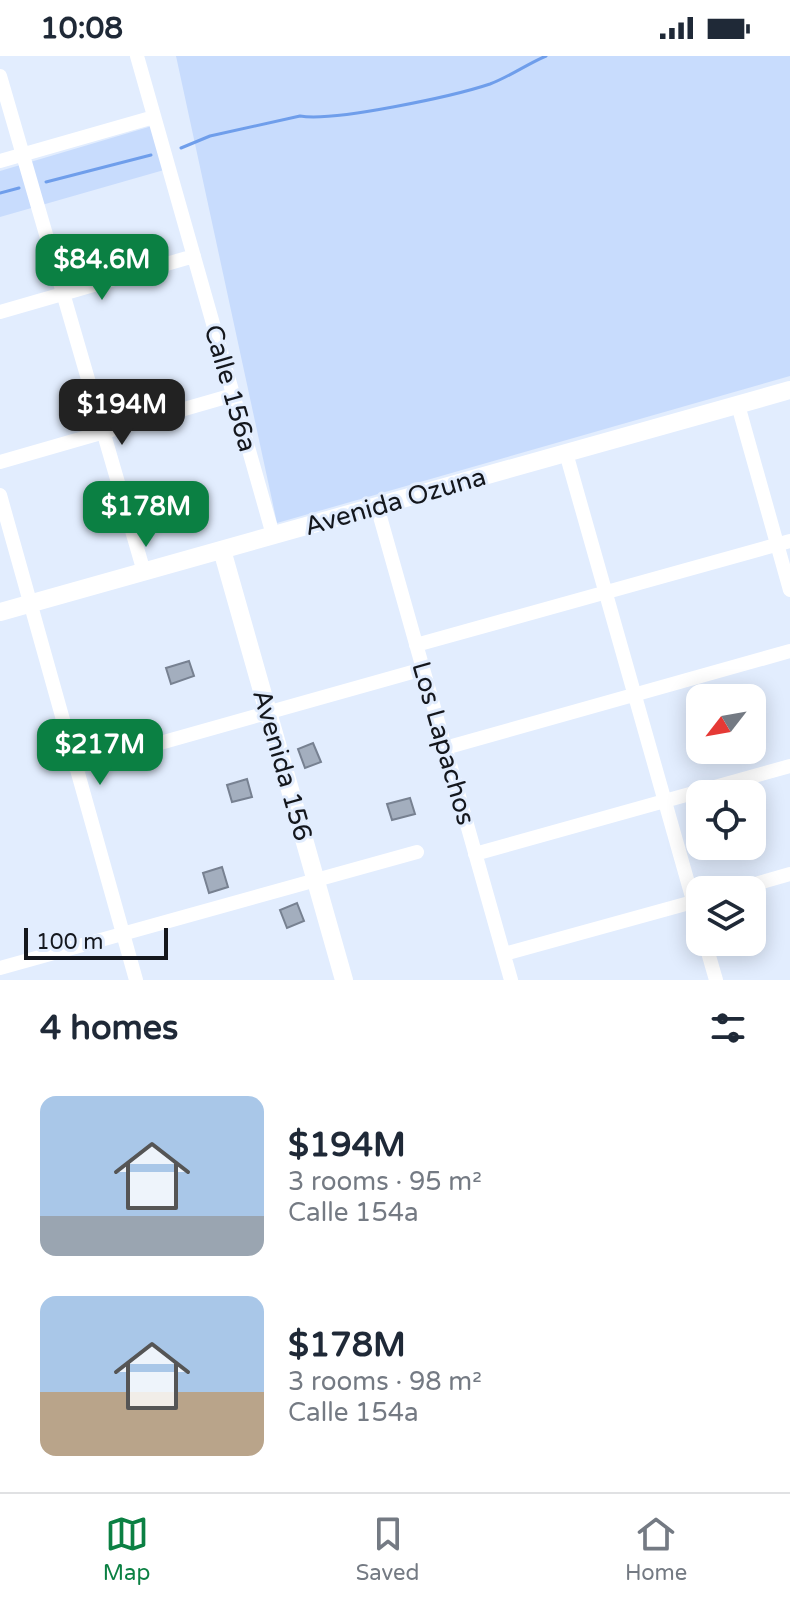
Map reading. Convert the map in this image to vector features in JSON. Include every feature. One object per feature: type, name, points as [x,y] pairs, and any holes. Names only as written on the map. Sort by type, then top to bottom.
[{"type":"main road","name":"Avenida Ozuna","points":[[0,612],[790,390]]},
{"type":"main road","name":"Avenida 156","points":[[222,550],[344,980]]},
{"type":"street","name":"Calle 156a","points":[[137,56],[273,535]]},
{"type":"street","points":[[0,76],[144,572]]},
{"type":"street","points":[[0,161],[154,117]]},
{"type":"street","points":[[0,312],[194,256]]},
{"type":"street","points":[[0,462],[233,395]]},
{"type":"street","points":[[738,405],[784,542],[790,590]]},
{"type":"street","points":[[566,453],[689,876]]},
{"type":"street","points":[[0,495],[136,980]]},
{"type":"street","name":"Los Lapachos","points":[[377,506],[511,980]]},
{"type":"street","points":[[416,645],[784,542]]},
{"type":"street","points":[[445,748],[790,651]]},
{"type":"street","points":[[75,767],[423,669]]},
{"type":"street","points":[[475,854],[790,766]]},
{"type":"street","points":[[0,968],[417,852]]},
{"type":"street","points":[[766,881],[790,874]]},
{"type":"street","points":[[504,954],[686,903]]},
{"type":"street","points":[[709,956],[716,980]]},
{"type":"shaded area","points":[[176,56],[790,56],[790,376],[277,523]]},
{"type":"shaded area","points":[[152,126],[164,170],[0,217],[0,171]]},
{"type":"building","points":[[189,661],[194,676],[171,684],[166,668]]},
{"type":"building","points":[[313,743],[321,762],[305,768],[298,749]]},
{"type":"building","points":[[247,779],[252,797],[232,802],[227,785]]},
{"type":"building","points":[[410,798],[415,814],[392,820],[387,804]]},
{"type":"building","points":[[222,867],[228,887],[209,893],[203,873]]},
{"type":"building","points":[[297,903],[304,921],[287,928],[280,910]]},
{"type":"waterway","points":[[181,148],[210,136],[300,116],[366,112],[450,95],[490,84],[546,56]]},
{"type":"waterway","points":[[46,182],[151,155]]},
{"type":"waterway","points":[[0,193],[19,188]]}]
